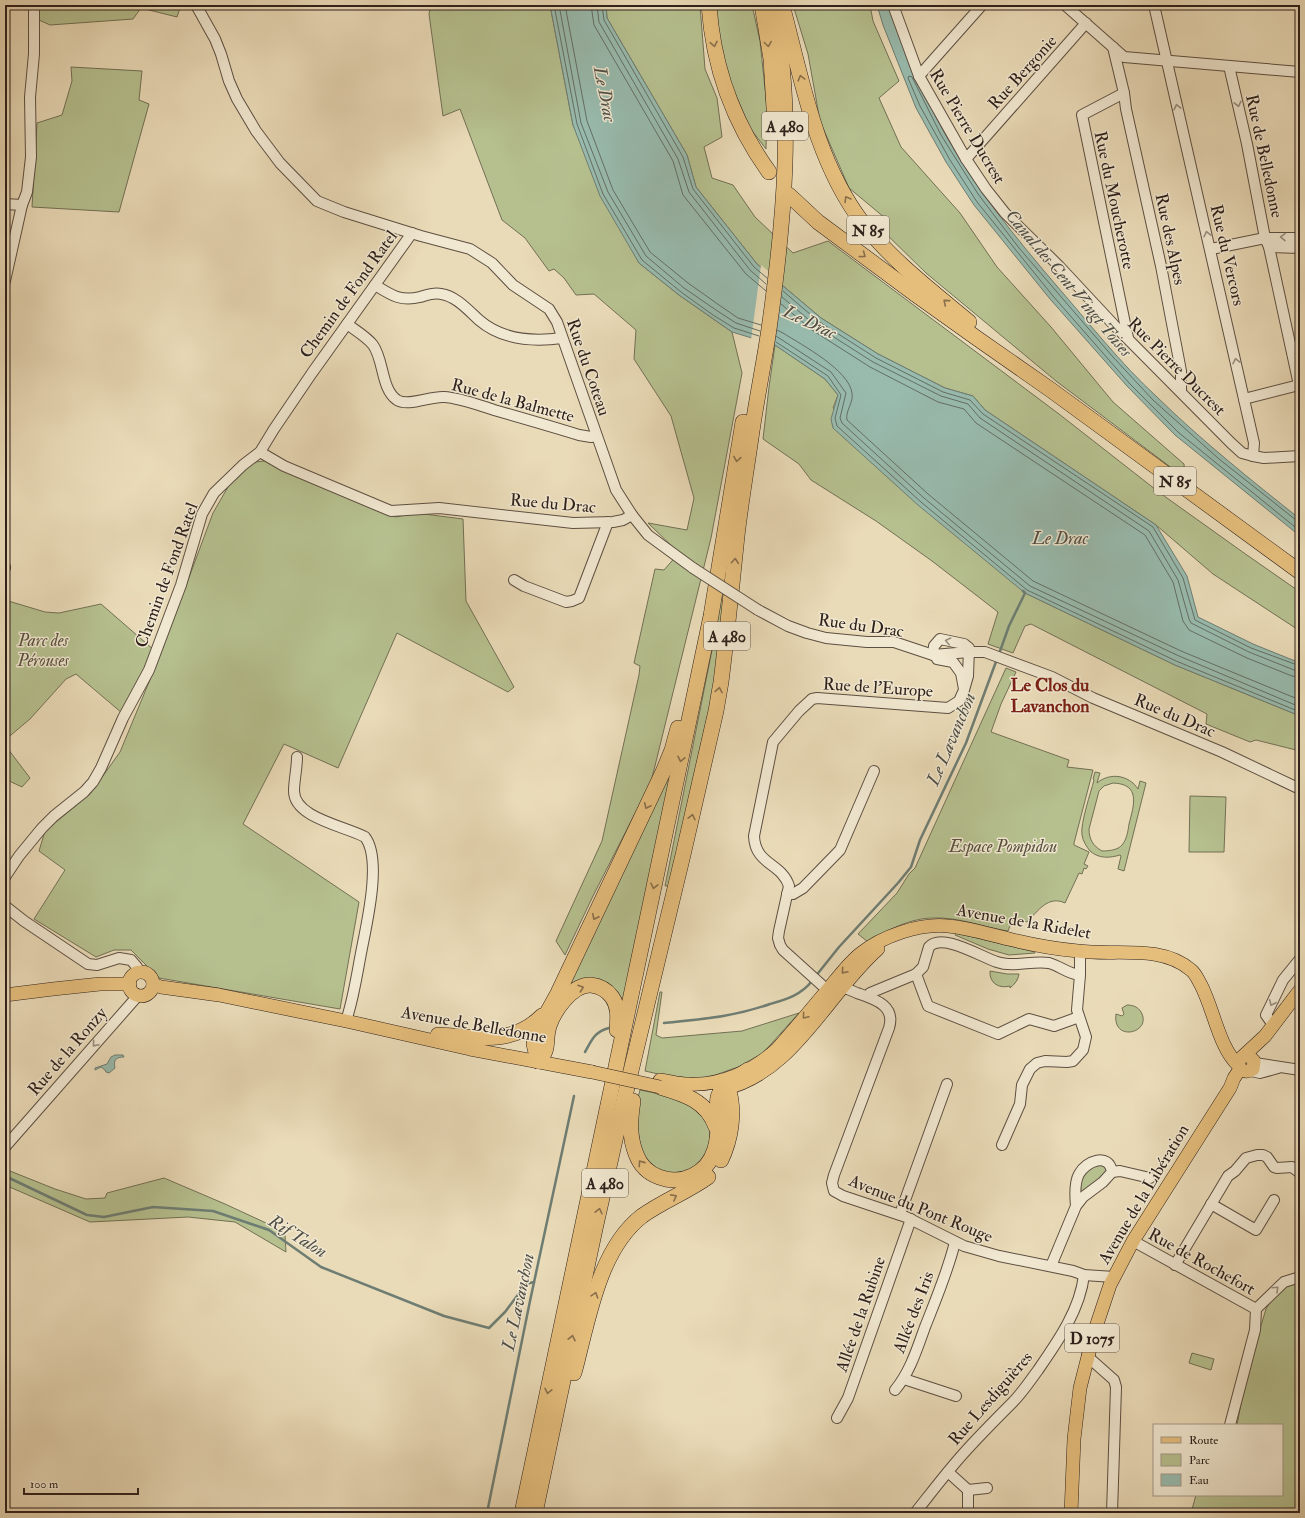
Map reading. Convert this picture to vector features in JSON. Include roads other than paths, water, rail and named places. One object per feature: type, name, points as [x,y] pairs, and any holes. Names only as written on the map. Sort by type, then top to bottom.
[{"type":"highway","points":[[709,5],[712,37],[720,74],[727,95],[742,129],[769,172]]},
{"type":"highway","name":"A 480","points":[[522,1513],[711,616],[750,410],[770,324],[774,244],[773,192],[775,126],[770,59],[762,5]]},
{"type":"highway","name":"A 480","points":[[773,5],[779,39],[785,112],[784,178],[774,244]]},
{"type":"highway","name":"N 85","points":[[782,5],[819,140],[831,172],[851,207],[874,237],[906,269],[1051,390]]},
{"type":"highway","name":"N 85","points":[[789,195],[818,222],[861,254],[1051,390],[1300,572]]},
{"type":"highway","name":"A 480","points":[[535,1513],[598,1214],[716,711],[727,638],[750,410]]},
{"type":"highway","points":[[594,1175],[618,1020],[617,1008],[611,995],[600,987],[591,985],[578,988],[570,994],[560,1006],[549,1025],[547,1047],[540,1056],[534,1044],[535,1036],[558,993],[663,772],[677,735],[695,662],[703,652]]},
{"type":"highway","points":[[683,855],[633,1100],[630,1122],[631,1138],[637,1156],[649,1172],[660,1177],[677,1180],[696,1174],[707,1165],[714,1153],[718,1134],[718,1100],[720,1085]]},
{"type":"highway","points":[[438,1035],[490,1038],[509,1036],[527,1029],[548,1010]]},
{"type":"highway","points":[[720,1085],[729,1082],[748,1070]]},
{"type":"highway","points":[[660,1083],[687,1096],[703,1106],[712,1116],[718,1134]]},
{"type":"highway","points":[[732,1102],[737,1089],[741,1084]]},
{"type":"highway","points":[[541,1513],[567,1400],[594,1298],[606,1265],[625,1234],[642,1217],[664,1202],[702,1181],[715,1169],[723,1155],[731,1129],[732,1102],[729,1091],[720,1085]]},
{"type":"main road","name":"Avenue de la Ridelet","points":[[748,1070],[765,1060],[777,1049],[823,986],[847,967],[861,953],[894,936],[928,925],[949,926],[1046,947],[1080,952],[1156,954],[1176,960],[1192,970],[1196,977],[1205,994],[1231,1059],[1247,1064]]},
{"type":"main road","name":"Avenue de la Ridelet","points":[[660,1083],[685,1090],[704,1091],[720,1085],[741,1084],[764,1072],[784,1056],[866,960],[894,936]]},
{"type":"main road","points":[[5,995],[92,985],[133,989],[140,996],[147,994],[151,990],[153,984],[152,980],[148,975],[139,973],[132,977],[133,989]]},
{"type":"main road","name":"Avenue de Belledonne","points":[[153,984],[161,987],[219,995],[346,1020],[438,1035],[660,1083]]},
{"type":"main road","points":[[823,986],[830,996],[829,1004]]},
{"type":"main road","name":"Avenue de la Libération","points":[[1071,1513],[1077,1409],[1087,1356],[1114,1277],[1133,1241],[1230,1088],[1234,1078],[1247,1064],[1265,1036],[1300,990]]},
{"type":"main road","name":"Avenue de Belledonne","points":[[346,1020],[470,1049],[540,1056]]},
{"type":"street","points":[[5,281],[22,205],[27,192],[31,157],[30,97],[34,54],[34,5]]},
{"type":"street","name":"Rue du Coteau","points":[[196,5],[221,54],[237,99],[267,147],[317,201],[328,206],[412,233],[470,249],[492,263],[513,285],[549,309],[554,316],[614,485],[632,515]]},
{"type":"street","name":"Rue Pierre Ducrest","points":[[893,5],[919,76],[966,159],[986,189],[1005,213],[1059,266],[1231,444],[1242,453],[1254,456]]},
{"type":"street","points":[[919,76],[982,5]]},
{"type":"street","points":[[1065,5],[1124,57],[1300,72]]},
{"type":"street","name":"Rue du Vercors","points":[[1154,5],[1211,249],[1254,443],[1254,456]]},
{"type":"street","name":"Rue Bergonie","points":[[966,159],[1086,24]]},
{"type":"street","name":"Rue des Alpes","points":[[1113,47],[1150,214],[1181,370],[1181,392]]},
{"type":"street","name":"Rue de Belledonne","points":[[1229,66],[1300,386],[1244,399]]},
{"type":"street","name":"Rue du Moucherotte","points":[[1124,93],[1082,115],[1128,338]]},
{"type":"street","points":[[5,204],[22,205]]},
{"type":"street","name":"Chemin de Fond Ratel","points":[[5,877],[42,828],[54,816],[84,792],[93,782],[101,768],[123,718],[149,670],[181,585],[202,514],[214,493],[242,465],[260,452],[278,423],[412,233]]},
{"type":"street","points":[[1211,249],[1300,238]]},
{"type":"street","points":[[1267,242],[1300,248]]},
{"type":"street","points":[[375,285],[400,298],[409,299],[432,294],[446,295],[463,306],[495,331],[511,337],[524,339],[562,338]]},
{"type":"street","name":"Rue de la Balmette","points":[[347,324],[373,344],[388,389],[398,401],[403,403],[432,397],[445,397],[470,402],[579,435],[591,437],[596,436]]},
{"type":"street","name":"Rue du Drac","points":[[260,452],[284,466],[391,511],[439,508],[573,524],[623,520],[632,515],[648,535],[693,568],[758,610],[788,626],[826,638],[894,642],[933,655],[985,652],[1052,677],[1094,698],[1222,752],[1300,789]]},
{"type":"street","points":[[1254,456],[1264,458],[1300,456]]},
{"type":"street","points":[[514,580],[524,586],[566,602],[579,598],[608,522]]},
{"type":"street","points":[[933,655],[934,646],[940,639],[964,644],[970,648],[969,652]]},
{"type":"street","name":"Rue de l'Europe","points":[[823,986],[783,950],[778,938],[789,886],[787,880],[778,870],[760,856],[755,848],[754,836],[772,745],[799,711],[812,699],[817,698],[948,708],[959,701],[964,690],[968,676],[969,652]]},
{"type":"street","name":"Rue de l'Europe","points":[[933,655],[935,659],[953,662],[961,673],[964,690]]},
{"type":"street","points":[[297,757],[294,791],[295,798],[299,806],[318,818],[365,837],[369,842],[371,851],[372,895],[353,996],[346,1020]]},
{"type":"street","points":[[787,894],[793,894],[803,888],[840,850],[874,770]]},
{"type":"street","points":[[5,906],[24,922],[88,964],[97,965],[120,958],[131,960],[138,968],[139,973]]},
{"type":"street","points":[[823,986],[842,988],[869,997],[870,993],[916,974],[923,967],[927,959],[929,947],[932,944],[942,942],[952,944],[1002,964],[1039,962],[1050,964],[1068,972],[1080,975]]},
{"type":"street","points":[[1002,1145],[1020,1104],[1022,1085],[1030,1069],[1037,1063],[1045,1061],[1067,1062],[1072,1060],[1083,1050],[1086,1043],[1086,1037],[1078,1010],[1080,952]]},
{"type":"street","points":[[1273,1025],[1266,1015],[1283,980],[1300,959]]},
{"type":"street","points":[[916,974],[928,1006],[998,1034],[1028,1019],[1054,1026],[1079,1017]]},
{"type":"street","name":"Rue de la Ronzy","points":[[5,1147],[135,999],[133,989]]},
{"type":"street","name":"Avenue du Pont Rouge","points":[[869,997],[878,1001],[887,1009],[890,1016],[890,1026],[834,1175],[832,1183],[834,1191],[843,1196],[900,1214],[955,1242],[999,1256],[1051,1266],[1084,1275],[1114,1277]]},
{"type":"street","points":[[1247,1064],[1260,1073],[1280,1068],[1300,1070]]},
{"type":"street","points":[[900,1214],[947,1084]]},
{"type":"street","points":[[1176,1265],[1228,1176],[1235,1171],[1242,1162],[1252,1156],[1263,1155],[1267,1157],[1274,1167],[1292,1167],[1300,1173]]},
{"type":"street","points":[[1076,1206],[1075,1193],[1078,1175],[1086,1164],[1096,1160],[1102,1161],[1110,1165],[1112,1172]]},
{"type":"street","points":[[1051,1266],[1076,1206],[1083,1197],[1104,1182],[1112,1172],[1120,1171],[1150,1178]]},
{"type":"street","points":[[1211,1204],[1256,1230],[1274,1200]]},
{"type":"street","name":"Allée de la Rubine","points":[[837,1418],[848,1398],[911,1219]]},
{"type":"street","name":"Rue de Rochefort","points":[[1133,1241],[1256,1309]]},
{"type":"street","name":"Allée des Iris","points":[[895,1390],[904,1379],[936,1300],[955,1242]]},
{"type":"street","name":"Rue Lesdiguières","points":[[915,1513],[948,1472],[1028,1383],[1055,1346],[1067,1325],[1081,1294],[1084,1275]]},
{"type":"street","name":"Rue de Rochefort","points":[[1230,1424],[1241,1378],[1255,1330],[1256,1309],[1284,1282],[1300,1277]]},
{"type":"street","points":[[1087,1356],[1114,1380],[1116,1387],[1112,1513]]},
{"type":"street","points":[[904,1379],[956,1396]]},
{"type":"street","points":[[948,1472],[968,1490],[987,1488]]},
{"type":"street","points":[[968,1490],[968,1513]]},
{"type":"water","name":"Le Drac","points":[[550,5],[606,5],[607,18],[687,155],[696,187],[757,264],[821,318],[878,354],[945,388],[973,396],[985,410],[1156,525],[1187,576],[1198,617],[1253,644],[1300,663],[1300,716],[1175,665],[1025,593],[918,505],[833,428],[831,419],[838,395],[825,379],[775,345],[732,332],[679,295],[639,263],[600,196],[573,125]]},
{"type":"water","points":[[877,5],[889,5],[922,87],[945,134],[970,174],[1011,231],[1105,342],[1143,384],[1209,445],[1300,519],[1300,536],[1175,435],[1127,386],[1050,299],[974,205],[946,162],[916,108],[883,25]]},
{"type":"water","points":[[115,1055],[123,1055],[124,1057],[116,1060],[114,1063],[115,1068],[109,1073],[101,1067],[95,1070],[95,1068],[107,1064],[111,1057]]},
{"type":"waterway","name":"Le Lavanchon","points":[[999,654],[1009,626],[1025,593],[1023,591]]},
{"type":"waterway","name":"Le Lavanchon","points":[[815,977],[839,947],[911,867],[920,840],[966,743],[997,659]]},
{"type":"waterway","name":"Le Lavanchon","points":[[664,1023],[717,1017],[743,1012],[793,996],[803,990],[812,981]]},
{"type":"waterway","points":[[585,1052],[597,1034],[609,1028]]},
{"type":"waterway","name":"Le Lavanchon","points":[[487,1513],[530,1301],[574,1096]]},
{"type":"waterway","name":"Rif Talon","points":[[5,1176],[87,1215],[104,1217],[153,1207],[213,1211],[269,1230],[321,1267],[444,1316],[489,1328],[505,1312],[526,1284],[534,1282]]},
{"type":"district","name":"Le Clos du Lavanchon","points":[[1050,695]]},
{"type":"water label","name":"Canal des Cent Vingt Toises","points":[[1069,283]]},
{"type":"park label","name":"Parc des Pérouses","points":[[43,650]]},
{"type":"park label","name":"Espace Pompidou","points":[[1003,846]]}]
